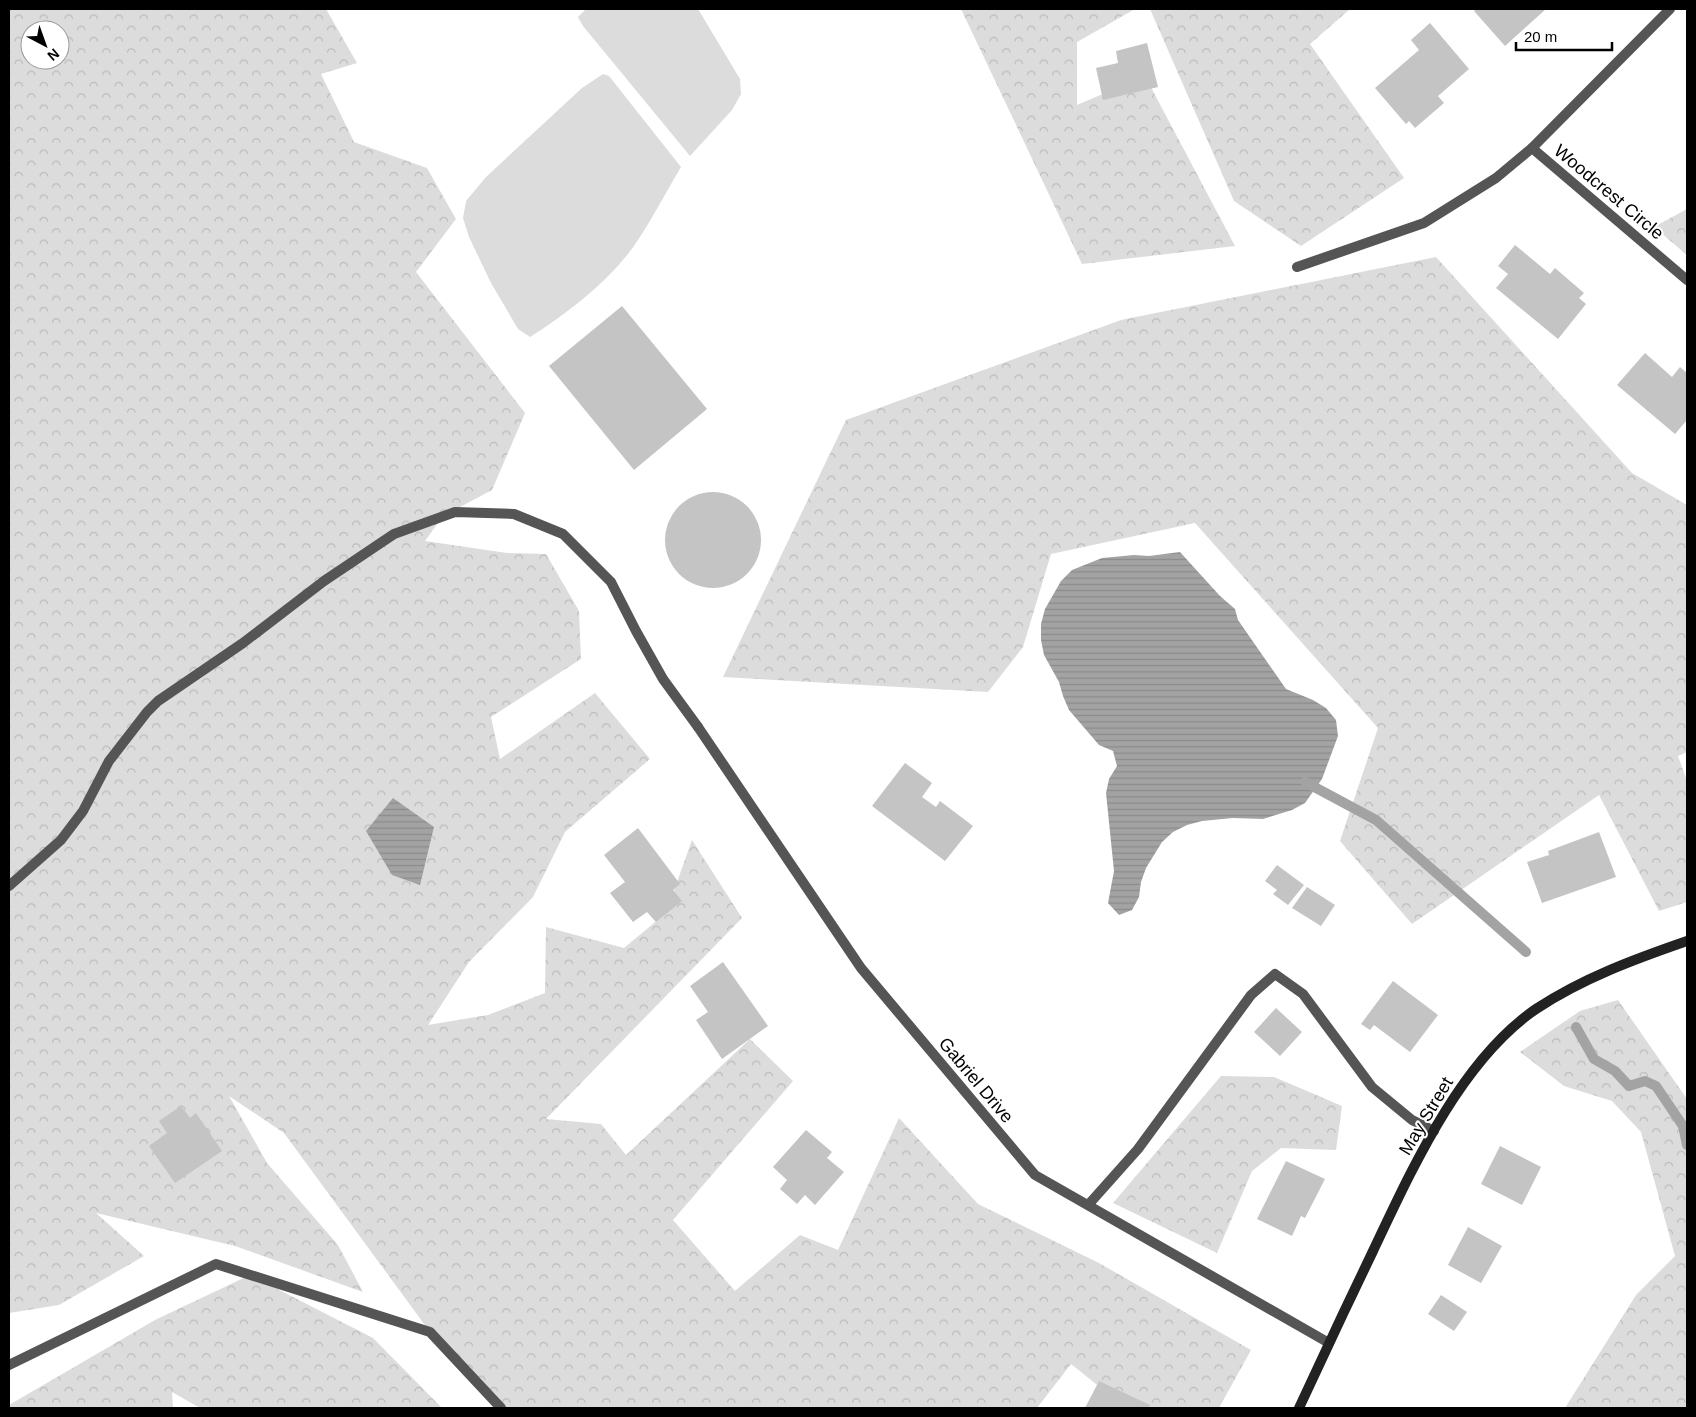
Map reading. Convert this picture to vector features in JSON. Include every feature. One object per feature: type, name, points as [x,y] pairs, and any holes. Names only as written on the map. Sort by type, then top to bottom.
[{"type":"street","points":[[1297,267],[1424,223],[1496,178],[1532,148],[1670,9]]},
{"type":"street","name":"Woodcrest Circle","points":[[1532,148],[1687,280]]},
{"type":"street","name":"Gabriel Drive","points":[[9,886],[61,840],[83,811],[109,761],[147,712],[158,701],[243,643],[324,581],[394,534],[455,512],[514,514],[563,534],[611,582],[663,679],[698,727],[861,968],[1035,1175],[1089,1204],[1329,1343]]},
{"type":"street","name":"May Street","points":[[1299,1408],[1398,1198],[1434,1131],[1465,1081],[1498,1041],[1536,1010],[1583,982],[1633,960],[1687,940]]},
{"type":"street","points":[[1089,1204],[1138,1150],[1251,995],[1274,974],[1303,994],[1372,1087],[1412,1120],[1434,1131]]},
{"type":"street","points":[[9,1365],[216,1264],[430,1332],[501,1408]]},
{"type":"green space","points":[[9,9],[326,9],[357,63],[321,74],[354,142],[427,168],[456,219],[416,272],[525,413],[492,490],[443,516],[425,541],[507,553],[546,554],[579,611],[581,659],[491,717],[500,759],[595,693],[650,759],[565,832],[533,897],[469,962],[428,1025],[488,1015],[545,993],[546,927],[624,948],[666,913],[692,840],[742,918],[546,1119],[601,1124],[626,1155],[750,1039],[793,1081],[673,1220],[735,1291],[800,1235],[838,1250],[899,1118],[978,1204],[1099,1263],[1251,1350],[1219,1408],[1126,1408],[1071,1364],[1037,1408],[496,1408],[430,1332],[284,1133],[229,1096],[267,1163],[338,1245],[363,1292],[235,1246],[96,1213],[144,1256],[59,1305],[9,1313]]},
{"type":"green space","points":[[586,9],[698,9],[740,79],[741,94],[732,110],[690,156],[583,26],[578,17]]},
{"type":"green space","points":[[961,9],[1135,9],[1077,42],[1077,105],[1145,76],[1235,246],[1082,264]]},
{"type":"green space","points":[[1150,9],[1350,9],[1310,44],[1404,178],[1301,246],[1234,201]]},
{"type":"green space","points":[[603,74],[609,76],[681,167],[646,227],[623,260],[586,296],[530,337],[518,329],[491,283],[469,237],[463,218],[466,201],[486,177],[582,88]]},
{"type":"green space","points":[[1687,209],[1687,255],[1654,227]]},
{"type":"green space","points":[[1436,257],[1632,473],[1687,505],[1687,752],[1678,756],[1687,781],[1687,902],[1659,911],[1599,795],[1412,924],[1340,841],[1378,728],[1195,523],[1051,554],[1023,647],[988,692],[723,677],[846,420],[1121,320]]},
{"type":"green space","points":[[1618,1000],[1687,1099],[1687,1408],[1565,1408],[1636,1295],[1675,1256],[1641,1132],[1612,1101],[1564,1086],[1520,1052],[1580,1011]]},
{"type":"green space","points":[[1221,1076],[1274,1077],[1342,1106],[1336,1150],[1281,1148],[1252,1171],[1217,1253],[1113,1203]]},
{"type":"green space","points":[[250,1275],[373,1338],[442,1408],[200,1408],[172,1392],[173,1408],[9,1408],[9,1405],[155,1320]]},
{"type":"shaded area","points":[[1180,552],[1220,596],[1235,609],[1238,620],[1286,689],[1313,700],[1326,708],[1336,720],[1338,736],[1322,779],[1305,803],[1292,810],[1263,819],[1233,818],[1202,821],[1187,825],[1173,832],[1162,842],[1146,868],[1141,882],[1139,897],[1132,910],[1119,915],[1108,903],[1114,871],[1106,793],[1109,779],[1117,766],[1113,751],[1099,745],[1069,710],[1059,682],[1044,655],[1041,640],[1041,624],[1045,609],[1061,581],[1072,570],[1102,558],[1134,555],[1149,556]]},
{"type":"shaded area","points":[[393,798],[434,827],[420,885],[392,875],[366,831]]},
{"type":"building","points":[[1477,9],[1546,9],[1505,46],[1474,11]]},
{"type":"building","points":[[1430,23],[1469,69],[1438,96],[1444,103],[1415,128],[1409,121],[1406,124],[1375,88],[1419,50],[1411,40]]},
{"type":"building","points":[[1147,43],[1158,87],[1103,100],[1096,68],[1118,63],[1116,51]]},
{"type":"building","points":[[1515,245],[1550,274],[1555,268],[1584,293],[1579,298],[1586,304],[1558,339],[1496,288],[1508,274],[1498,266]]},
{"type":"building","points":[[622,306],[707,409],[634,470],[549,366]]},
{"type":"building","points":[[1645,353],[1672,377],[1680,367],[1687,373],[1687,420],[1675,434],[1617,385]]},
{"type":"building","points":[[713,492],[731,495],[747,506],[758,522],[761,540],[758,558],[747,574],[731,585],[713,588],[695,585],[679,574],[668,558],[665,540],[668,522],[679,506],[695,495]]},
{"type":"building","points":[[905,763],[932,783],[922,797],[936,807],[940,801],[973,826],[945,861],[872,806]]},
{"type":"building","points":[[638,828],[680,884],[673,890],[682,901],[656,922],[647,912],[633,922],[610,893],[625,882],[604,855]]},
{"type":"building","points":[[1599,832],[1616,877],[1542,903],[1527,862],[1549,855],[1548,851]]},
{"type":"building","points":[[1277,865],[1304,885],[1288,905],[1273,894],[1277,890],[1265,881]]},
{"type":"building","points":[[1307,887],[1335,905],[1321,926],[1292,908]]},
{"type":"building","points":[[723,962],[768,1026],[722,1059],[696,1020],[708,1012],[690,986]]},
{"type":"building","points":[[1393,981],[1438,1015],[1410,1052],[1374,1025],[1370,1030],[1361,1024]]},
{"type":"building","points":[[1276,1008],[1302,1032],[1280,1056],[1254,1032]]},
{"type":"building","points":[[181,1106],[190,1118],[196,1113],[222,1151],[175,1183],[149,1146],[167,1133],[159,1121]]},
{"type":"building","points":[[806,1130],[832,1152],[827,1158],[844,1172],[815,1205],[805,1195],[797,1204],[780,1189],[787,1180],[773,1167]]},
{"type":"building","points":[[1500,1146],[1541,1167],[1522,1205],[1481,1184]]},
{"type":"building","points":[[1286,1161],[1325,1179],[1305,1218],[1301,1216],[1292,1236],[1257,1219]]},
{"type":"building","points":[[1468,1227],[1502,1246],[1481,1283],[1448,1265]]},
{"type":"building","points":[[1441,1295],[1467,1312],[1454,1331],[1428,1314]]},
{"type":"building","points":[[1099,1381],[1150,1405],[1148,1408],[1085,1408]]},
{"type":"waterway","points":[[1305,782],[1376,820],[1526,952]]},
{"type":"waterway","points":[[1576,1027],[1594,1059],[1615,1071],[1629,1086],[1645,1081],[1656,1086],[1683,1126],[1687,1145]]}]
